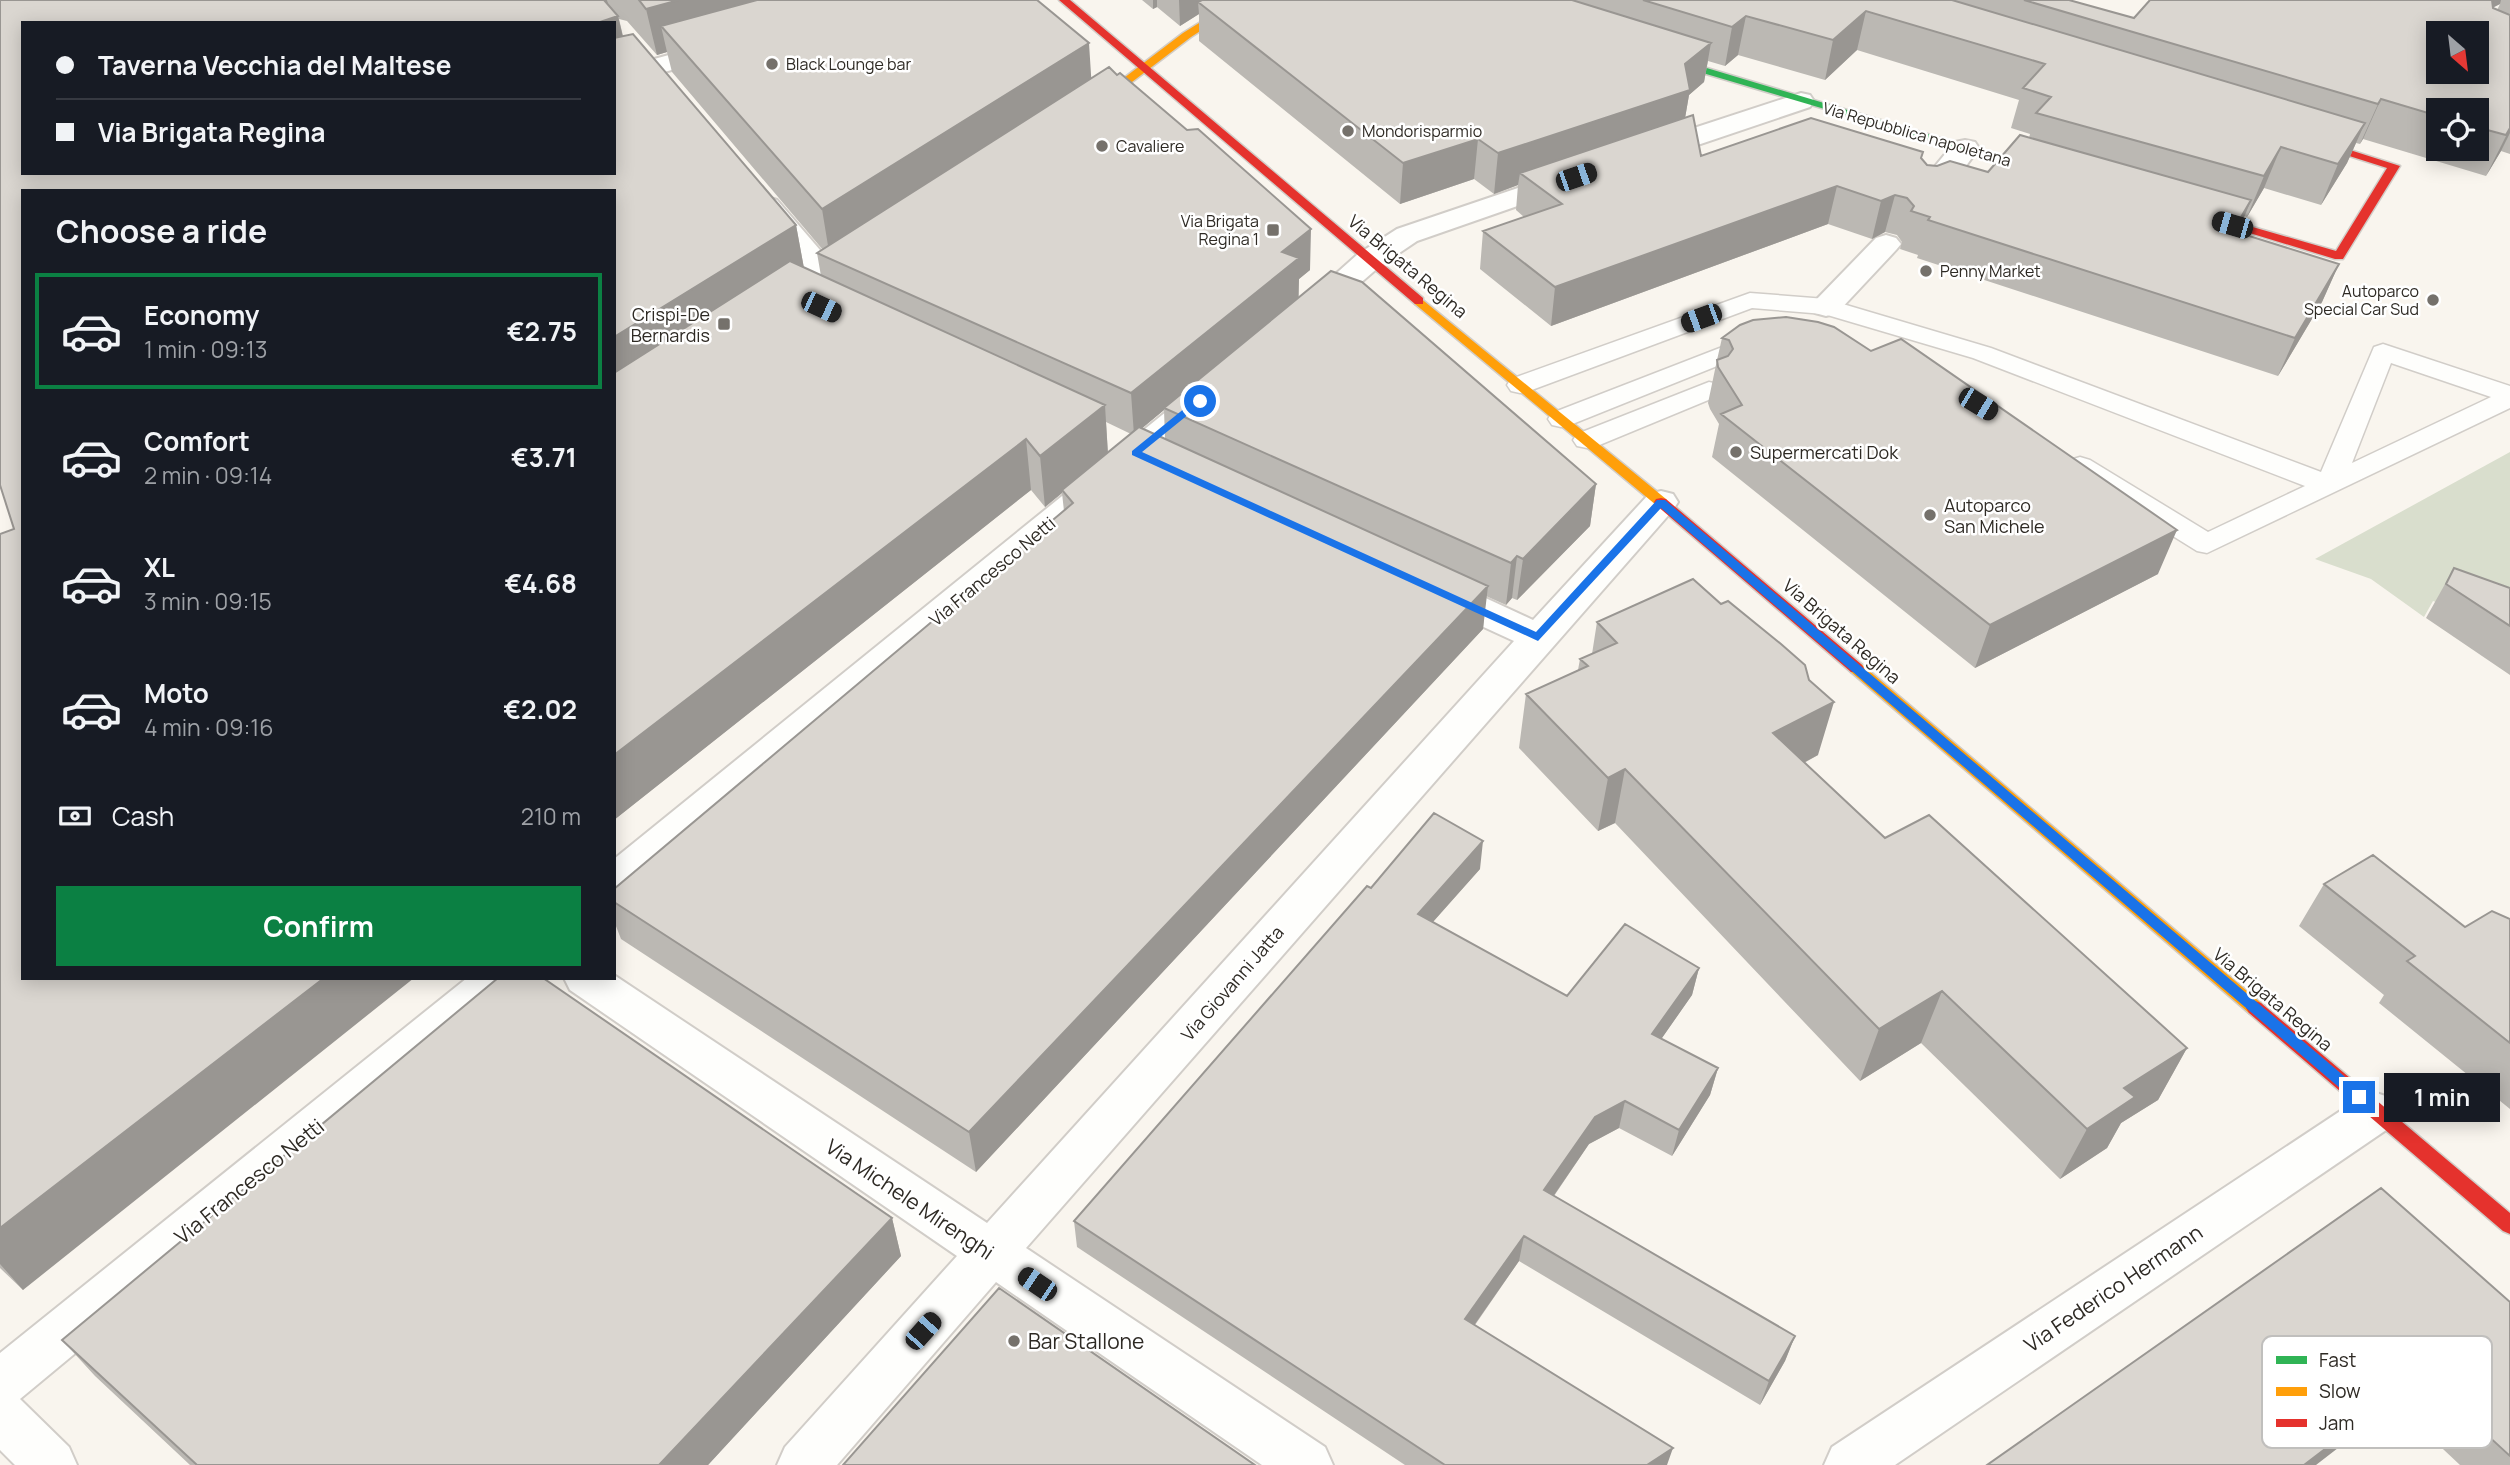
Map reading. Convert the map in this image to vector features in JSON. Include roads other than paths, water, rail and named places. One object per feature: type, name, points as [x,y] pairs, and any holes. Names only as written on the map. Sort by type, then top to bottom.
[{"type":"main road","name":"Via Brigata Regina","points":[[1064,0],[1369,260],[1661,502],[2510,1225]]},
{"type":"main road","points":[[1114,90],[1146,69],[1187,35],[1243,0]]},
{"type":"main road","name":"Via Repubblica napoletana","points":[[1645,52],[1801,101],[2072,178]]},
{"type":"main road","points":[[2179,209],[2339,256],[2394,166],[2288,133]]},
{"type":"street","points":[[616,78],[659,78],[741,43]]},
{"type":"street","points":[[632,47],[659,78]]},
{"type":"street","points":[[1286,330],[1369,260],[1407,234],[1801,101]]},
{"type":"street","points":[[1927,194],[1965,148]]},
{"type":"street","points":[[747,183],[823,288]]},
{"type":"street","points":[[1826,307],[1886,244]]},
{"type":"street","name":"Via Francesco Netti","points":[[616,880],[1122,447],[1232,374]]},
{"type":"street","points":[[1122,447],[1173,470]]},
{"type":"street","name":"Via Giovanni Jatta","points":[[803,1465],[1661,502]]},
{"type":"street","points":[[1412,579],[1538,637]]},
{"type":"street","name":"Via Francesco Netti","points":[[0,1384],[496,980]]},
{"type":"street","name":"Via Michele Mirenghi","points":[[588,980],[1307,1465]]},
{"type":"street","name":"Via Federico Hermann","points":[[1850,1465],[2376,1112]]},
{"type":"street","points":[[0,1415],[51,1465]]},
{"type":"lane","points":[[1520,385],[1750,300],[1826,307],[1982,353],[2330,485]]},
{"type":"lane","points":[[1561,419],[1743,346]]},
{"type":"lane","points":[[2330,485],[2384,352],[2510,397]]},
{"type":"lane","points":[[1944,370],[1982,353]]},
{"type":"lane","points":[[1587,440],[1709,390]]},
{"type":"lane","points":[[2058,453],[2207,544],[2510,397]]},
{"type":"place","name":"Black Lounge bar","points":[[772,64]]},
{"type":"place","name":"Mondorisparmio","points":[[1348,131]]},
{"type":"place","name":"Cavaliere","points":[[1102,146]]},
{"type":"place","name":"Via Brigata Regina 1","points":[[1273,230]]},
{"type":"place","name":"Penny Market","points":[[1926,271]]},
{"type":"place","name":"Autoparco Special Car Sud","points":[[2433,300]]},
{"type":"place","name":"Crispi-De Bernardis","points":[[724,324]]},
{"type":"place","name":"Supermercati Dok","points":[[1736,452]]},
{"type":"place","name":"Autoparco San Michele","points":[[1930,515]]},
{"type":"place","name":"Bar Stallone","points":[[1014,1341]]}]
